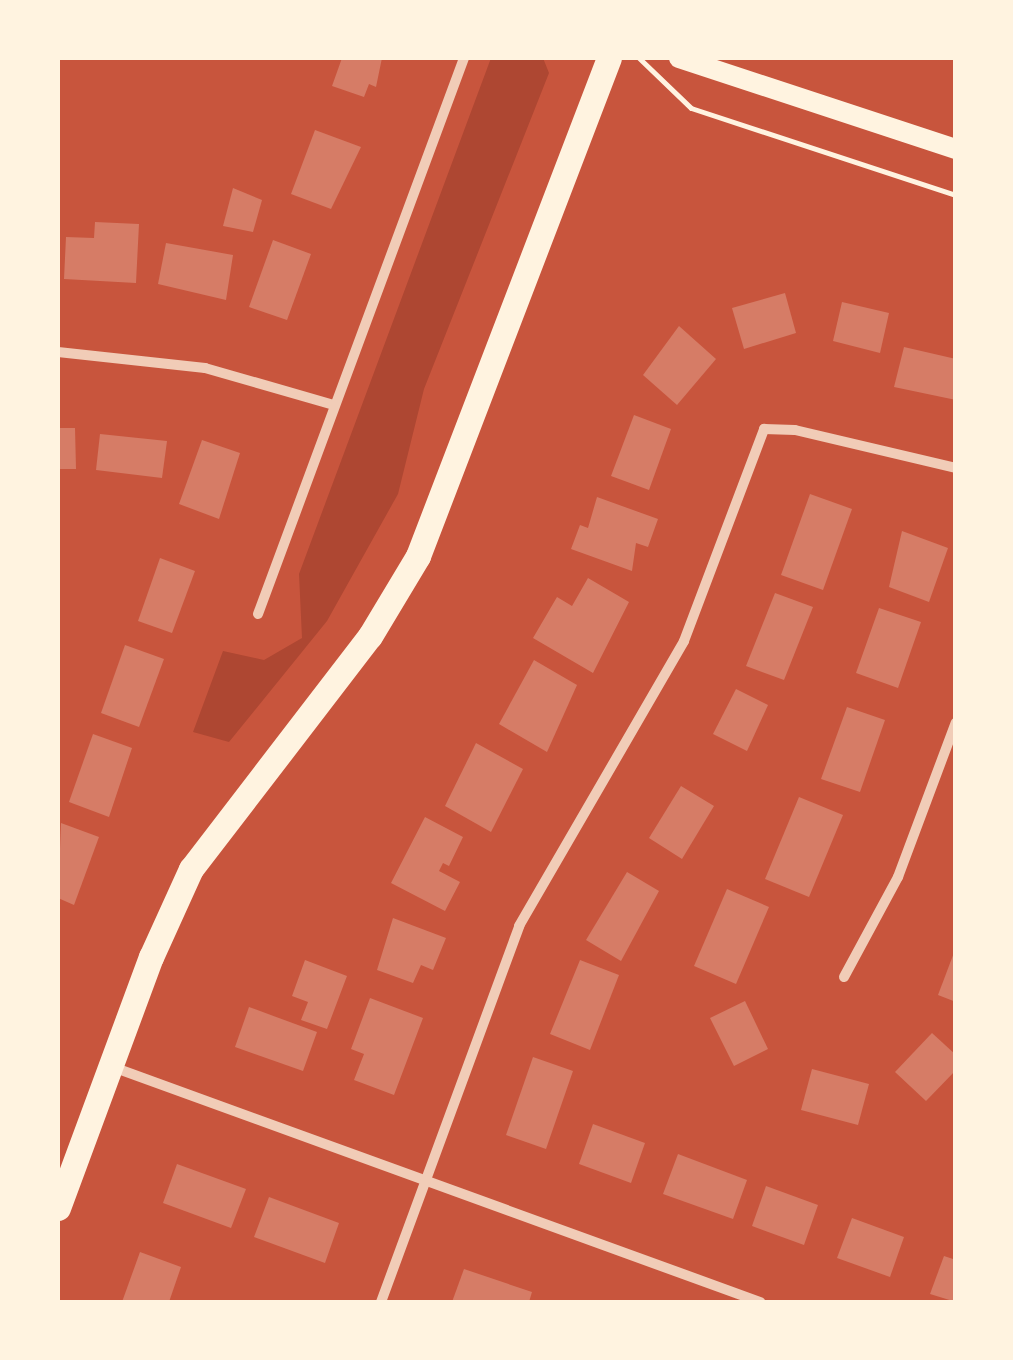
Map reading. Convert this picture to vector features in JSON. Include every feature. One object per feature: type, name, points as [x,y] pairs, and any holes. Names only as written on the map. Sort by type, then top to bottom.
[{"type":"main road","points":[[58,1208],[109,1066],[191,869],[370,636],[418,556],[609,58]]},
{"type":"main road","points":[[679,58],[956,149]]},
{"type":"street","points":[[258,614],[464,58]]},
{"type":"street","points":[[58,352],[205,368],[334,405]]},
{"type":"street","points":[[381,1302],[519,926],[684,641],[764,429],[795,430],[956,468]]},
{"type":"street","points":[[844,977],[898,877],[956,722]]},
{"type":"street","points":[[109,1066],[760,1302]]},
{"type":"street","points":[[715,1302],[720,1288]]},
{"type":"path","points":[[639,58],[691,108],[956,195]]},
{"type":"shaded area","points":[[491,58],[543,58],[549,73],[424,389],[398,494],[327,621],[229,742],[193,732],[223,651],[264,660],[302,638],[299,574]]},
{"type":"building","points":[[342,58],[382,58],[376,87],[369,84],[364,97],[332,86]]},
{"type":"building","points":[[315,130],[361,147],[331,209],[291,194]]},
{"type":"building","points":[[233,188],[262,200],[253,232],[223,226]]},
{"type":"building","points":[[95,222],[139,224],[136,283],[64,279],[66,237],[94,238]]},
{"type":"building","points":[[273,240],[311,254],[287,320],[249,307]]},
{"type":"building","points":[[166,243],[233,255],[226,300],[158,284]]},
{"type":"building","points":[[785,293],[796,333],[744,349],[732,308]]},
{"type":"building","points":[[842,302],[889,313],[880,353],[833,341]]},
{"type":"building","points":[[679,326],[716,359],[677,405],[643,375]]},
{"type":"building","points":[[904,347],[956,359],[956,400],[894,387]]},
{"type":"building","points":[[634,415],[671,429],[649,490],[611,476]]},
{"type":"building","points":[[58,428],[75,428],[76,469],[58,469]]},
{"type":"building","points":[[100,434],[167,441],[162,478],[96,470]]},
{"type":"building","points":[[202,440],[240,453],[219,519],[179,504]]},
{"type":"building","points":[[810,494],[852,509],[823,590],[781,575]]},
{"type":"building","points":[[597,497],[658,519],[648,547],[636,543],[632,571],[571,549],[580,525],[588,528]]},
{"type":"building","points":[[902,531],[948,548],[929,602],[889,587]]},
{"type":"building","points":[[160,558],[195,571],[172,633],[138,621]]},
{"type":"building","points":[[588,578],[629,602],[593,673],[533,638],[557,597],[572,606]]},
{"type":"building","points":[[775,593],[813,607],[784,680],[746,666]]},
{"type":"building","points":[[879,608],[921,622],[898,688],[856,673]]},
{"type":"building","points":[[125,645],[164,659],[139,727],[101,713]]},
{"type":"building","points":[[534,660],[577,685],[547,752],[499,724]]},
{"type":"building","points":[[736,689],[768,705],[747,751],[713,734]]},
{"type":"building","points":[[847,707],[885,720],[860,792],[821,779]]},
{"type":"building","points":[[93,734],[132,748],[109,817],[69,802]]},
{"type":"building","points":[[476,743],[523,769],[491,832],[445,806]]},
{"type":"building","points":[[681,786],[714,806],[682,859],[649,838]]},
{"type":"building","points":[[799,797],[843,815],[809,897],[765,879]]},
{"type":"building","points":[[425,817],[463,837],[449,866],[443,863],[439,871],[460,882],[445,911],[391,883]]},
{"type":"building","points":[[61,823],[99,837],[74,905],[58,898]]},
{"type":"building","points":[[627,872],[659,891],[621,961],[586,940]]},
{"type":"building","points":[[727,889],[769,907],[736,984],[694,966]]},
{"type":"building","points":[[393,918],[446,938],[433,970],[421,965],[413,983],[377,970]]},
{"type":"building","points":[[956,950],[956,1002],[938,995]]},
{"type":"building","points":[[305,960],[347,976],[327,1029],[301,1020],[308,1002],[292,996]]},
{"type":"building","points":[[580,960],[619,975],[590,1050],[550,1034]]},
{"type":"building","points":[[370,998],[423,1018],[394,1095],[354,1080],[364,1054],[351,1049]]},
{"type":"building","points":[[745,1001],[768,1049],[734,1066],[710,1018]]},
{"type":"building","points":[[249,1007],[317,1032],[303,1071],[235,1047]]},
{"type":"building","points":[[932,1033],[956,1055],[956,1070],[926,1101],[895,1072]]},
{"type":"building","points":[[533,1057],[573,1071],[546,1149],[506,1135]]},
{"type":"building","points":[[812,1069],[869,1084],[858,1125],[801,1110]]},
{"type":"building","points":[[593,1124],[645,1143],[631,1183],[579,1164]]},
{"type":"building","points":[[678,1154],[747,1180],[733,1219],[663,1194]]},
{"type":"building","points":[[177,1164],[246,1189],[231,1228],[163,1203]]},
{"type":"building","points":[[766,1186],[818,1205],[804,1245],[752,1226]]},
{"type":"building","points":[[269,1197],[339,1223],[325,1263],[254,1237]]},
{"type":"building","points":[[852,1218],[904,1237],[890,1277],[837,1258]]},
{"type":"building","points":[[140,1252],[181,1267],[169,1302],[122,1302]]},
{"type":"building","points":[[944,1256],[956,1260],[956,1302],[930,1294]]},
{"type":"building","points":[[464,1269],[532,1292],[529,1302],[452,1302]]}]
